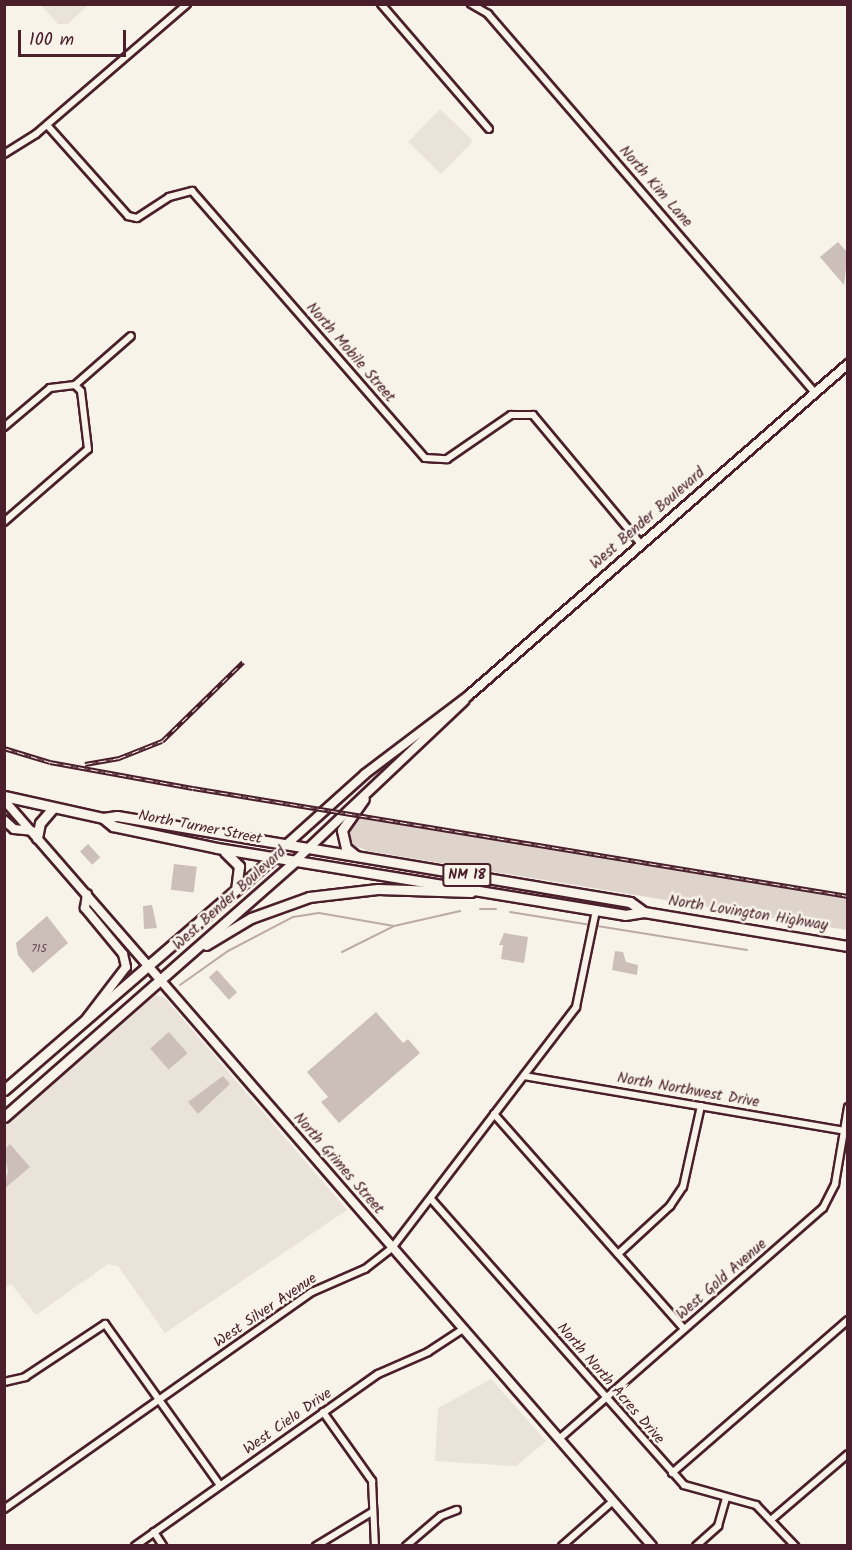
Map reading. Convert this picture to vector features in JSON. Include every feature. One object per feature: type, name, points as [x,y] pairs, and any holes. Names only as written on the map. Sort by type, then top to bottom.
[{"type":"main road","name":"West Bender Boulevard","points":[[4,1117],[295,861],[364,798],[468,696],[848,364]]},
{"type":"main road","name":"West Bender Boulevard","points":[[4,1090],[236,890],[379,762],[468,696]]},
{"type":"main road","name":"North Turner Street","points":[[4,798],[103,818],[117,816],[286,845]]},
{"type":"main road","name":"North Grimes Street","points":[[4,798],[652,1545]]},
{"type":"main road","points":[[358,857],[346,848],[342,830],[364,798]]},
{"type":"main road","points":[[4,820],[14,829],[35,834],[40,823],[53,808]]},
{"type":"main road","name":"North Turner Street","points":[[103,818],[113,826],[217,848],[295,861]]},
{"type":"main road","name":"North Lovington Highway","points":[[286,845],[630,902],[644,912]]},
{"type":"main road","points":[[217,848],[237,860],[236,890]]},
{"type":"main road","name":"North Lovington Highway","points":[[295,861],[625,915],[644,912],[848,946]]},
{"type":"main road","points":[[188,956],[251,918],[309,897],[378,889],[459,894],[475,891]]},
{"type":"main road","points":[[86,1020],[126,967],[123,954],[85,908],[87,894]]},
{"type":"main road","points":[[32,1066],[45,1081]]},
{"type":"street","points":[[4,154],[47,125],[187,4]]},
{"type":"street","points":[[381,4],[489,129]]},
{"type":"street","name":"North Kim Lane","points":[[471,4],[488,14],[815,393]]},
{"type":"street","name":"North Mobile Street","points":[[47,125],[128,216],[148,213],[184,189],[198,196],[425,458],[447,459],[503,419],[523,412],[533,415],[641,544]]},
{"type":"street","points":[[4,427],[51,388],[75,385],[130,336]]},
{"type":"street","points":[[4,522],[88,449],[81,390],[75,385]]},
{"type":"street","name":"West Silver Avenue","points":[[4,1509],[312,1292],[365,1269],[392,1248],[576,1007],[596,910]]},
{"type":"street","name":"North Northwest Drive","points":[[524,1076],[845,1131]]},
{"type":"street","points":[[618,1254],[670,1206],[683,1187],[701,1106]]},
{"type":"street","name":"West Gold Avenue","points":[[559,1439],[823,1208],[835,1184],[848,1107]]},
{"type":"street","points":[[494,1114],[684,1329]]},
{"type":"street","name":"North North Acres Drive","points":[[431,1198],[672,1473],[692,1490],[746,1500],[772,1519],[795,1545]]},
{"type":"street","points":[[672,1473],[848,1320]]},
{"type":"street","points":[[4,1382],[25,1377],[105,1324],[220,1485]]},
{"type":"street","name":"West Cielo Drive","points":[[135,1545],[378,1374],[428,1352],[463,1329]]},
{"type":"street","points":[[323,1412],[372,1481],[375,1545]]},
{"type":"street","points":[[772,1519],[848,1454]]},
{"type":"street","points":[[696,1545],[718,1526],[726,1498]]},
{"type":"street","points":[[562,1545],[613,1502]]},
{"type":"street","points":[[406,1545],[441,1516],[457,1510]]},
{"type":"street","points":[[316,1545],[372,1512]]},
{"type":"street","points":[[154,1532],[164,1545]]},
{"type":"shaded area","points":[[41,5],[88,5],[68,24],[58,24]]},
{"type":"shaded area","points":[[440,109],[473,141],[441,174],[408,142]]},
{"type":"shaded area","points":[[355,816],[847,898],[847,930],[368,851],[355,846],[346,833]]},
{"type":"shaded area","points":[[155,995],[165,998],[347,1210],[165,1333],[118,1266],[108,1264],[36,1315],[11,1284],[5,1288],[5,1126]]},
{"type":"shaded area","points":[[491,1379],[546,1441],[516,1466],[435,1461],[438,1408]]},
{"type":"building","points":[[838,242],[848,253],[844,285],[820,257]]},
{"type":"building","points":[[88,844],[100,857],[92,865],[80,852]]},
{"type":"building","points":[[174,864],[197,867],[194,893],[171,890]]},
{"type":"building","points":[[152,905],[157,928],[144,929],[143,906]]},
{"type":"building","points":[[47,916],[68,943],[33,973],[18,955],[16,943]]},
{"type":"building","points":[[504,933],[528,937],[524,963],[501,959],[503,945],[499,945]]},
{"type":"building","points":[[615,951],[623,952],[626,962],[638,965],[637,975],[612,970]]},
{"type":"building","points":[[217,970],[237,992],[229,1000],[209,977]]},
{"type":"building","points":[[376,1012],[403,1043],[408,1039],[420,1053],[339,1123],[321,1102],[328,1097],[307,1072]]},
{"type":"building","points":[[169,1032],[187,1053],[169,1070],[150,1048]]},
{"type":"building","points":[[223,1076],[230,1084],[198,1114],[188,1102]]},
{"type":"building","points":[[10,1144],[30,1167],[4,1189],[8,1171],[4,1150]]},
{"type":"waterway","points":[[480,909],[496,909]]},
{"type":"waterway","points":[[342,952],[394,926],[460,911]]},
{"type":"waterway","points":[[510,912],[747,950]]},
{"type":"waterway","points":[[180,985],[228,951],[293,917],[319,913],[394,926]]},
{"type":"railway","points":[[85,764],[119,758],[162,741],[243,662]]},
{"type":"railway","points":[[4,748],[50,762],[193,788],[848,896]]}]
